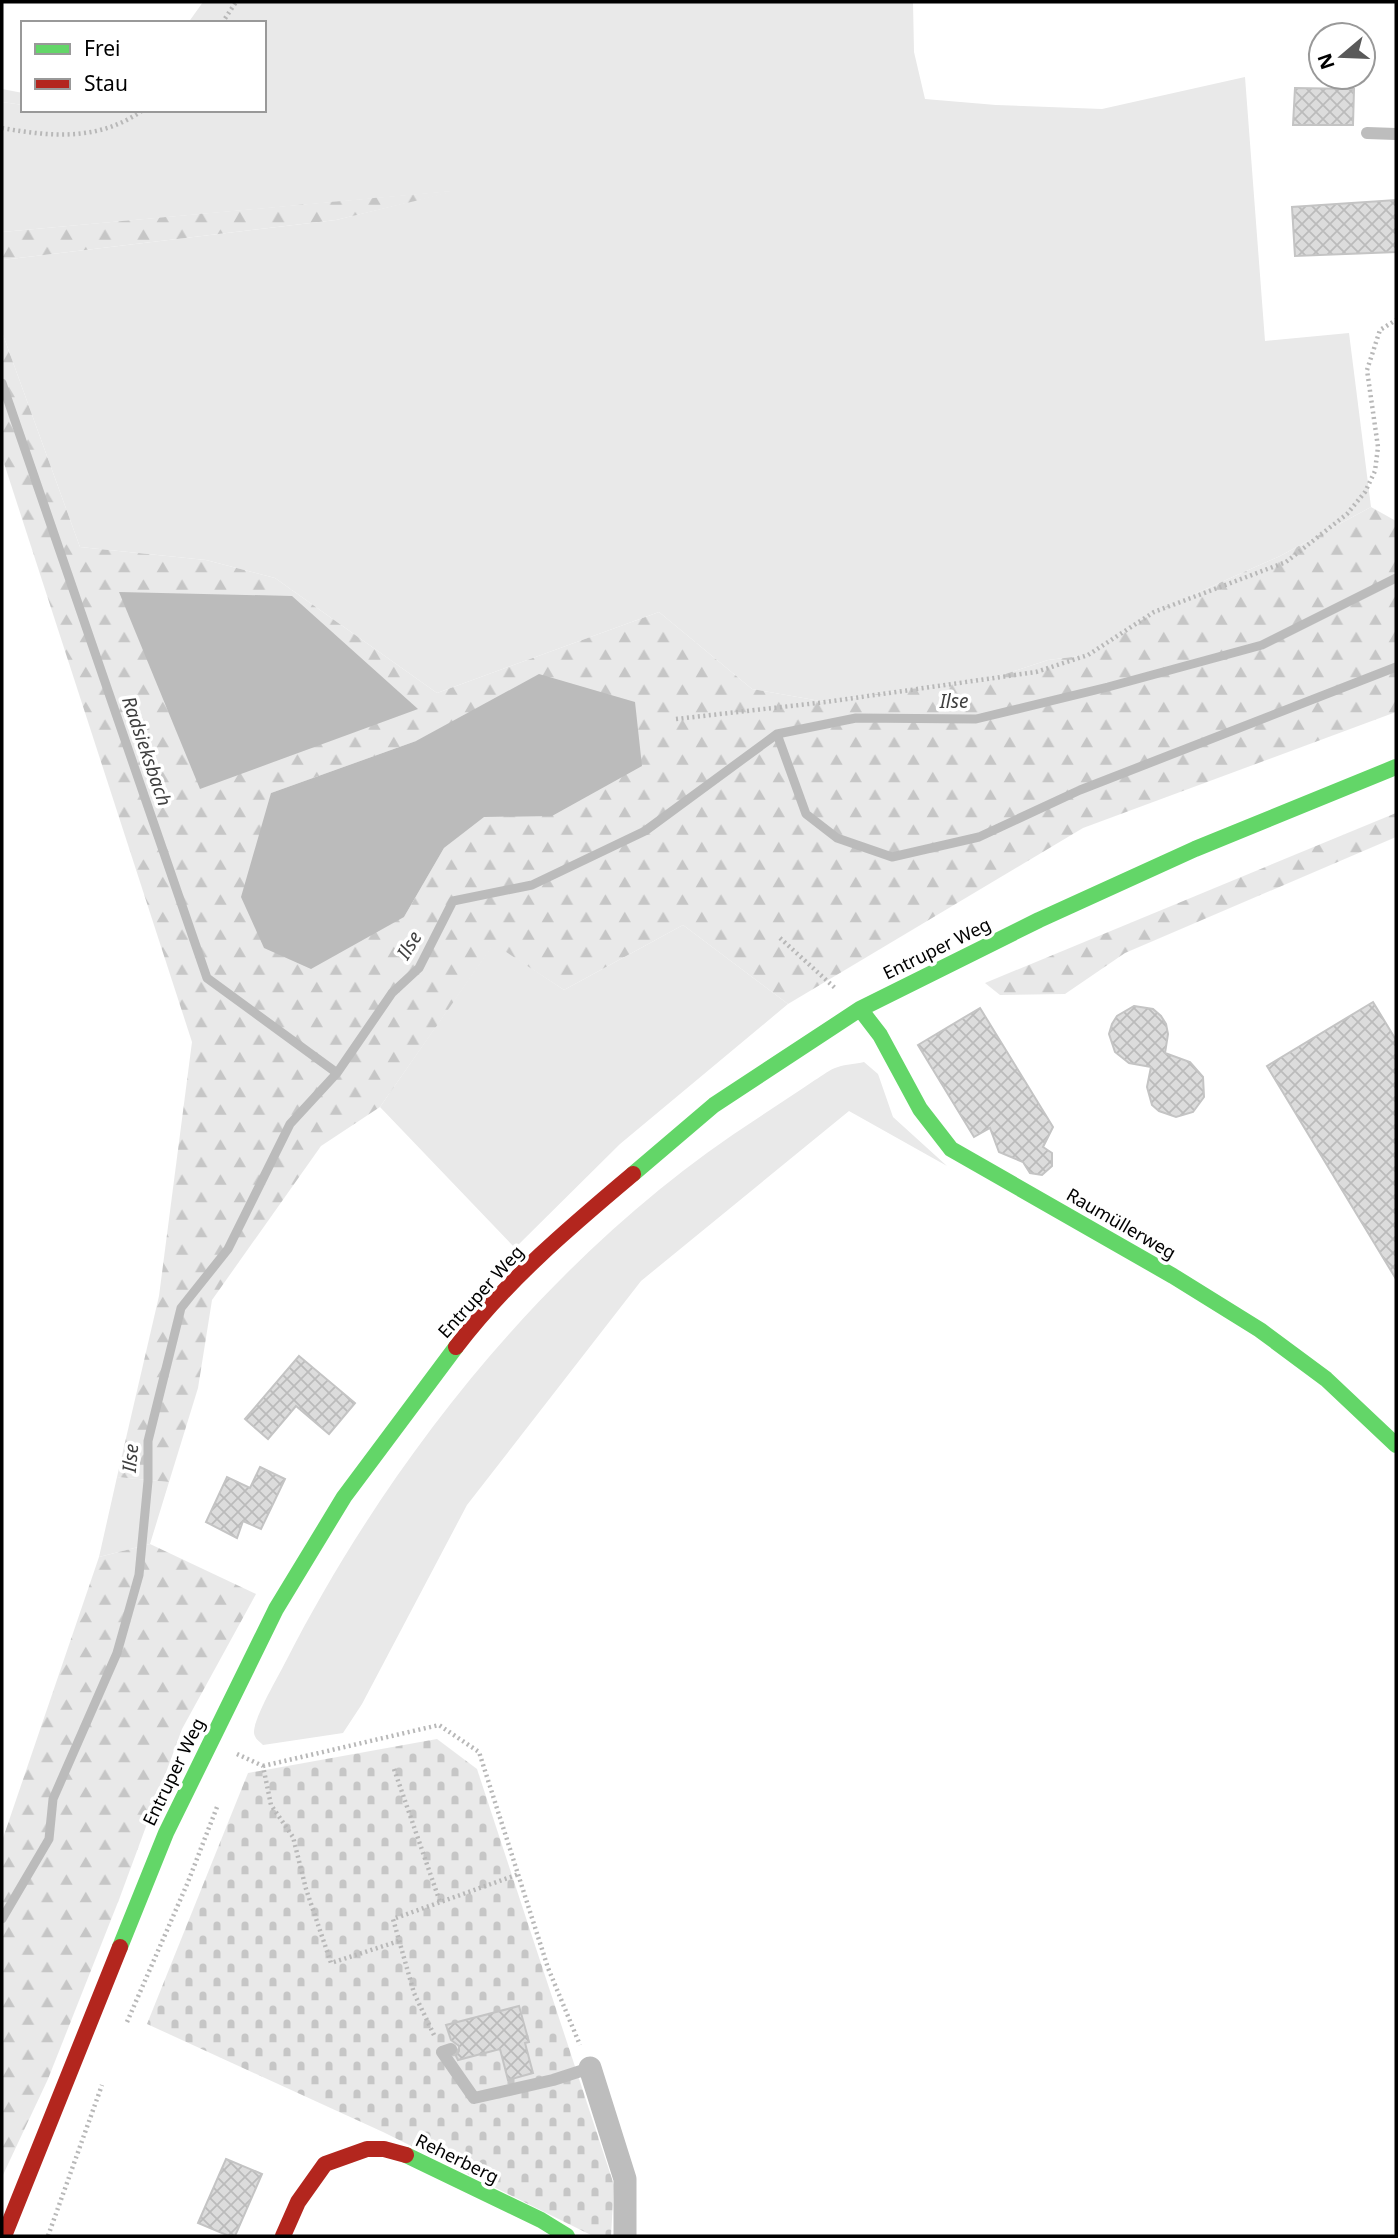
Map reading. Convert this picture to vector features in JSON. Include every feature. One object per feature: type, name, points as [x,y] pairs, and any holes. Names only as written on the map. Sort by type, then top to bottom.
[{"type":"main road","name":"Entruper Weg","points":[[4,2236],[166,1833],[276,1609],[344,1497],[473,1325],[560,1235],[714,1105],[860,1009],[1039,920],[1183,855],[1396,767]]},
{"type":"main road","name":"Raumüllerweg","points":[[860,1009],[879,1033],[933,1132],[951,1149],[1129,1250],[1243,1319],[1304,1360],[1396,1445]]},
{"type":"main road","name":"Reherberg","points":[[283,2236],[298,2202],[325,2164],[367,2149],[384,2149],[403,2154],[541,2220],[567,2236]]},
{"type":"street","points":[[590,2068],[625,2179],[625,2236]]},
{"type":"lane","points":[[1367,133],[1396,134]]},
{"type":"lane","points":[[447,2051],[474,2098],[590,2068]]},
{"type":"path","points":[[223,21],[236,2]]},
{"type":"path","points":[[2,128],[27,133],[99,132],[128,121],[141,112]]},
{"type":"path","points":[[676,719],[826,702],[1035,672],[1088,655],[1154,612],[1286,562],[1347,514],[1365,492],[1375,471],[1378,447],[1367,370],[1380,330],[1396,320]]},
{"type":"path","points":[[780,938],[860,1009]]},
{"type":"path","points":[[237,1754],[263,1766],[439,1725],[480,1752],[548,1968],[590,2068]]},
{"type":"path","points":[[232,1767],[243,1742]]},
{"type":"path","points":[[263,1766],[271,1805],[293,1837],[306,1889],[331,1963],[399,1941]]},
{"type":"path","points":[[394,1769],[440,1902]]},
{"type":"path","points":[[125,2026],[188,1882],[218,1805]]},
{"type":"path","points":[[447,2051],[414,1993],[393,1919],[519,1874]]},
{"type":"path","points":[[48,2236],[106,2074]]},
{"type":"green space","points":[[203,2],[913,2],[914,52],[925,99],[1102,109],[1245,77],[1265,341],[1349,333],[1371,507],[1280,556],[1154,612],[1088,655],[1048,660],[987,680],[826,702],[752,689],[659,612],[437,693],[275,578],[206,560],[80,547],[2,332],[2,260],[336,220],[454,191],[2,232],[2,102],[21,105],[21,112],[266,112],[266,21],[189,21]]},
{"type":"green space","points":[[2,89],[21,93],[21,105],[2,102]]},
{"type":"green space","points":[[461,190],[336,220],[2,260],[2,232]]},
{"type":"green space","points":[[2,332],[80,547],[206,560],[275,578],[437,693],[659,612],[752,689],[826,702],[987,680],[1048,660],[1088,655],[1154,612],[1280,556],[1371,507],[1396,521],[1396,712],[1083,828],[788,1004],[683,925],[564,990],[494,944],[380,1107],[321,1146],[212,1300],[198,1388],[169,1482],[117,1477],[159,1296],[192,1042],[2,457]],"holes":[[[416,741],[552,816],[484,816],[444,848],[404,917],[271,793]]]},
{"type":"green space","points":[[1396,813],[1396,837],[1125,953],[1065,994],[1000,995],[985,983]]},
{"type":"green space","points":[[683,925],[788,1004],[620,1144],[515,1248],[380,1107],[494,943],[564,990]]},
{"type":"green space","points":[[864,1062],[878,1074],[893,1117],[947,1166],[849,1111],[641,1281],[467,1505],[362,1704],[343,1733],[263,1745],[254,1733],[258,1718],[329,1582],[377,1505],[430,1430],[488,1359],[549,1291],[615,1228],[685,1170],[829,1071]]},
{"type":"green space","points":[[117,1477],[169,1482],[150,1544],[99,1557]]},
{"type":"green space","points":[[150,1544],[256,1594],[182,1729],[120,1897],[48,2079],[2,2177],[2,1841],[99,1557]]},
{"type":"green space","points":[[437,1739],[477,1769],[614,2185],[611,2236],[593,2236],[383,2132],[147,2024],[248,1773]]},
{"type":"shaded area","points":[[119,592],[292,596],[418,709],[200,789]]},
{"type":"shaded area","points":[[539,674],[635,702],[642,766],[552,816],[484,817],[444,848],[404,917],[311,969],[264,948],[241,897],[271,793],[416,741]]},
{"type":"building","points":[[1295,88],[1307,88],[1307,91],[1354,91],[1353,125],[1293,125]]},
{"type":"building","points":[[1396,200],[1396,252],[1295,256],[1292,207]]},
{"type":"building","points":[[1373,1002],[1396,1040],[1396,1279],[1267,1066]]},
{"type":"building","points":[[1134,1006],[1153,1009],[1161,1016],[1168,1034],[1165,1053],[1190,1062],[1203,1077],[1204,1097],[1193,1112],[1176,1117],[1159,1111],[1152,1105],[1147,1087],[1151,1067],[1129,1063],[1115,1052],[1109,1034],[1112,1024],[1117,1016]]},
{"type":"building","points":[[980,1008],[1053,1127],[1043,1147],[1052,1153],[1052,1166],[1042,1175],[1030,1173],[1023,1162],[999,1152],[990,1128],[974,1137],[918,1045]]},
{"type":"building","points":[[299,1356],[355,1403],[329,1434],[296,1406],[268,1439],[245,1419]]},
{"type":"building","points":[[260,1467],[285,1479],[261,1529],[243,1521],[237,1538],[206,1522],[227,1477],[250,1488]]},
{"type":"building","points":[[519,2006],[529,2042],[525,2043],[533,2073],[508,2080],[500,2049],[458,2060],[456,2056],[459,2046],[451,2040],[446,2025]]},
{"type":"building","points":[[226,2159],[262,2174],[235,2236],[198,2223]]},
{"type":"waterway","name":"Radsieksbach","points":[[2,383],[207,978],[337,1073]]},
{"type":"waterway","name":"Ilse","points":[[2,1919],[49,1839],[53,1799],[117,1653],[139,1575],[148,1481],[148,1441],[181,1308],[228,1249],[290,1124],[337,1073],[392,993],[419,968],[453,901],[532,885],[645,831],[777,734],[856,718],[976,719],[1108,687],[1262,645],[1396,578]]},
{"type":"waterway","points":[[777,734],[806,814],[837,838],[892,857],[979,837],[1080,790],[1396,667]]},
{"type":"traffic: fast","points":[[633,1174],[714,1105],[860,1009],[1039,920],[1195,849],[1396,767]]},
{"type":"traffic: fast","points":[[860,1009],[880,1035],[920,1109],[951,1149],[1173,1276],[1260,1330],[1326,1379],[1396,1445]]},
{"type":"traffic: fast","points":[[120,1947],[166,1833],[276,1609],[344,1497],[456,1347]]},
{"type":"traffic: fast","points":[[406,2155],[541,2220],[567,2236]]},
{"type":"traffic: jam","points":[[456,1347],[517,1277],[633,1174]]},
{"type":"traffic: jam","points":[[4,2236],[120,1947]]},
{"type":"traffic: jam","points":[[283,2236],[298,2202],[325,2164],[367,2149],[384,2149],[406,2155]]}]
